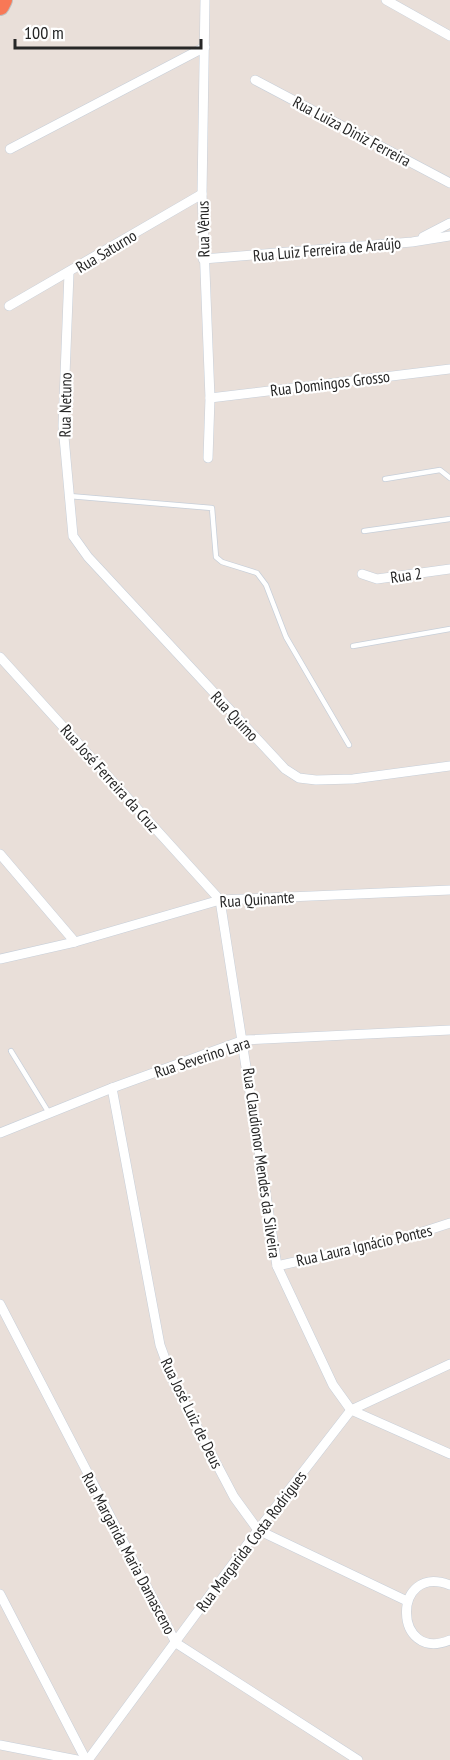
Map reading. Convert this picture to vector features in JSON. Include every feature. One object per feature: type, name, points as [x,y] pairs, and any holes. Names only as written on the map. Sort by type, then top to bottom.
[{"type":"highway","points":[[0,6],[3,0]]},
{"type":"street","name":"Rua Vênus","points":[[205,0],[202,194],[210,398],[208,458]]},
{"type":"street","points":[[386,0],[450,36]]},
{"type":"street","points":[[10,149],[205,47]]},
{"type":"street","name":"Rua Luiza Diniz Ferreira","points":[[255,80],[450,183]]},
{"type":"street","name":"Rua Saturno","points":[[9,306],[202,194]]},
{"type":"street","points":[[412,242],[450,224]]},
{"type":"street","name":"Rua Luiz Ferreira de Araújo","points":[[203,259],[412,242],[450,236]]},
{"type":"street","name":"Rua Netuno","points":[[69,273],[63,426],[73,536]]},
{"type":"street","name":"Rua Domingos Grosso","points":[[210,398],[450,369]]},
{"type":"street","name":"Rua Quimo","points":[[73,536],[88,557],[285,769],[299,778],[353,779],[448,770]]},
{"type":"street","name":"Rua 2","points":[[363,574],[376,579],[450,569]]},
{"type":"street","name":"Rua José Ferreira da Cruz","points":[[0,657],[220,900]]},
{"type":"street","points":[[0,854],[75,942]]},
{"type":"street","name":"Rua Quinante","points":[[0,959],[75,942],[220,900],[450,890]]},
{"type":"street","name":"Rua Claudionor Mendes da Silveira","points":[[220,900],[244,1040],[277,1266],[333,1385],[351,1410]]},
{"type":"street","name":"Rua Severino Lara","points":[[0,1133],[112,1088],[244,1040],[450,1030]]},
{"type":"street","name":"Rua José Luiz de Deus","points":[[112,1088],[160,1345],[174,1383],[234,1497],[258,1530],[407,1601]]},
{"type":"street","name":"Rua Laura Ignácio Pontes","points":[[277,1266],[410,1236],[450,1223]]},
{"type":"street","name":"Rua Margarida Maria Damasceno","points":[[0,1304],[176,1643],[358,1760]]},
{"type":"street","points":[[351,1410],[450,1364]]},
{"type":"street","points":[[351,1410],[450,1454]]},
{"type":"street","name":"Rua Margarida Costa Rodrigues","points":[[87,1760],[258,1530],[351,1410]]},
{"type":"street","points":[[450,1585],[432,1582],[421,1585],[407,1601],[406,1620],[417,1636],[434,1644],[450,1641]]},
{"type":"street","points":[[0,1594],[87,1760]]},
{"type":"street","points":[[0,1745],[77,1760]]},
{"type":"lane","points":[[385,479],[440,470],[450,478]]},
{"type":"lane","points":[[69,496],[212,508],[216,557],[222,562],[257,573],[266,585],[286,637],[348,745]]},
{"type":"lane","points":[[364,531],[450,519]]},
{"type":"lane","points":[[353,646],[450,629]]},
{"type":"lane","points":[[11,1052],[50,1113]]}]
